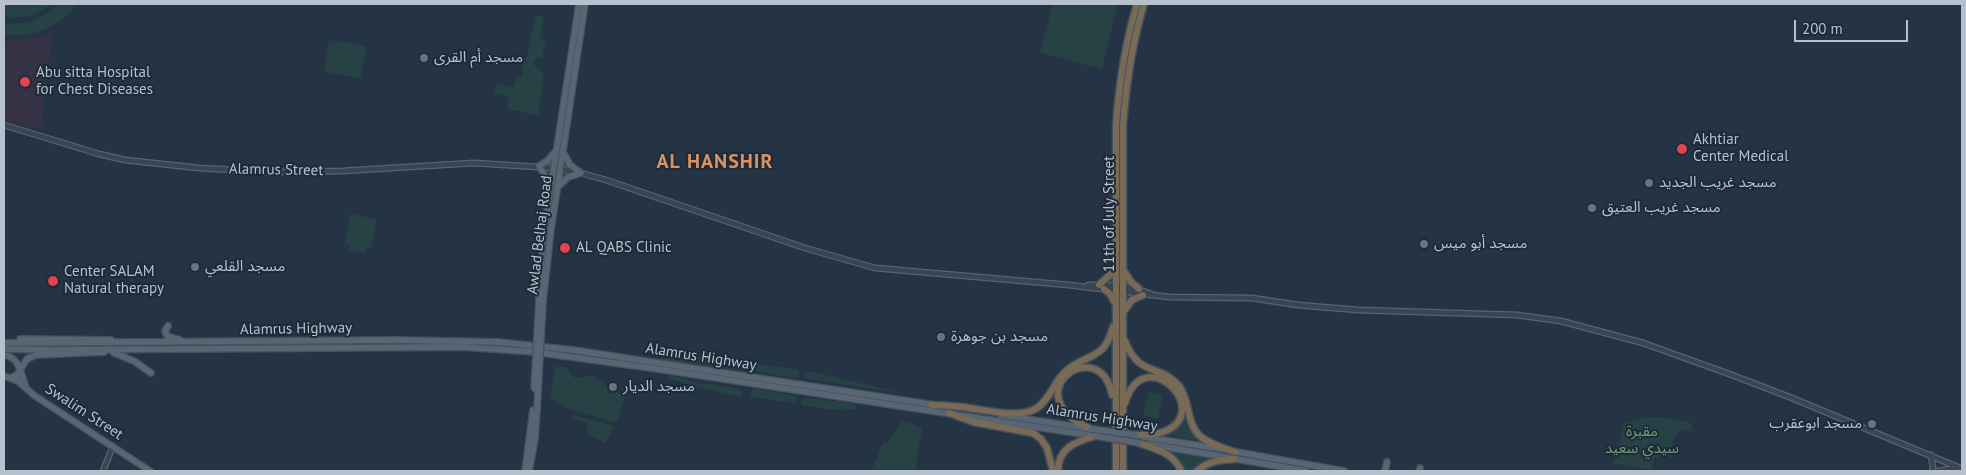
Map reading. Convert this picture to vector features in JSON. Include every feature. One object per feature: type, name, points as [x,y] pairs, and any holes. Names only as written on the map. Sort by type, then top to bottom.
[{"type":"highway","name":"11th of July Street","points":[[1124,471],[1123,337],[1119,289],[1120,115],[1126,47],[1138,4]]},
{"type":"highway","name":"11th of July Street","points":[[1120,115],[1136,33],[1144,4]]},
{"type":"highway","points":[[931,405],[1014,413],[1026,413],[1037,408],[1045,402],[1064,372],[1098,353],[1106,345],[1120,314],[1141,292],[1119,268],[1101,287],[1113,297],[1116,304]]},
{"type":"highway","name":"11th of July Street","points":[[1114,471],[1120,314],[1116,304],[1119,289]]},
{"type":"highway","points":[[1123,337],[1134,360],[1170,378],[1180,388],[1185,398],[1192,424],[1200,436],[1235,455]]},
{"type":"highway","points":[[1091,429],[1071,419],[1059,403],[1058,392],[1060,383],[1065,376],[1073,370],[1083,368],[1093,368],[1102,373],[1110,385],[1115,411]]},
{"type":"highway","points":[[1124,410],[1132,388],[1147,378],[1166,381],[1180,395],[1181,412],[1173,426],[1161,432],[1136,435]]},
{"type":"highway","points":[[949,414],[973,422],[1033,433],[1041,439],[1047,448],[1053,471]]},
{"type":"highway","points":[[1058,471],[1058,464],[1062,453],[1070,445],[1094,436]]},
{"type":"highway","points":[[1139,443],[1169,455],[1178,463],[1181,471]]},
{"type":"highway","points":[[1197,471],[1206,464],[1235,455]]},
{"type":"main road","name":"Awlad Belhaj Road","points":[[527,471],[535,410],[543,238],[579,4]]},
{"type":"main road","name":"Awlad Belhaj Road","points":[[541,302],[585,4]]},
{"type":"main road","points":[[551,186],[539,166],[548,161],[556,151]]},
{"type":"main road","points":[[563,152],[570,165],[581,173]]},
{"type":"main road","points":[[558,187],[568,177],[581,173]]},
{"type":"main road","points":[[168,326],[165,331],[167,336],[190,342]]},
{"type":"main road","points":[[4,341],[103,339],[120,343]]},
{"type":"main road","name":"Alamrus Highway","points":[[49,347],[120,343],[462,340],[534,344],[1136,435],[1306,471]]},
{"type":"main road","points":[[4,341],[49,347]]},
{"type":"main road","points":[[4,349],[49,347]]},
{"type":"main road","name":"Alamrus Highway","points":[[49,347],[110,349],[464,347],[526,351],[658,369],[1139,443],[1344,471]]},
{"type":"main road","points":[[7,377],[16,376],[27,359],[36,354],[97,353],[110,349],[114,353],[134,361],[151,373]]},
{"type":"main road","points":[[4,355],[14,358],[26,389]]},
{"type":"main road","name":"Swalim Street","points":[[7,377],[20,383],[26,389],[150,471]]},
{"type":"main road","points":[[1385,471],[1387,462]]},
{"type":"street","name":"Alamrus Street","points":[[4,125],[33,135],[125,160],[205,168],[268,172],[354,171],[474,163],[561,169],[581,173],[662,198],[805,248],[875,268],[1069,286],[1101,287],[1189,298],[1252,298],[1358,310],[1517,315],[1552,319],[1643,343],[1732,375],[1961,468]]},
{"type":"street","points":[[103,471],[113,446]]},
{"type":"street","points":[[1931,455],[1932,471]]},
{"type":"street","points":[[1938,471],[1949,468],[1961,468]]},
{"type":"shaded area","name":"Abu sitta Hospital for Chest Diseases","points":[[52,35],[41,129],[4,121],[4,42]]},
{"type":"green space","points":[[4,4],[51,4],[35,14],[17,18],[4,16]]},
{"type":"green space","points":[[58,4],[75,4],[62,19],[44,30],[23,35],[4,34],[4,23],[12,24],[33,20],[46,14]]},
{"type":"green space","points":[[1053,4],[1105,4],[1117,6],[1102,69],[1040,51]]},
{"type":"green space","points":[[535,15],[544,17],[540,38],[546,40],[542,58],[537,58],[533,64],[544,74],[538,115],[507,109],[509,96],[494,93],[496,84],[514,87],[517,75],[522,76],[523,59],[527,58]]},
{"type":"green space","points":[[329,40],[366,46],[361,78],[324,72]]},
{"type":"green space","points":[[350,214],[377,219],[371,249],[366,248],[366,253],[349,250],[350,246],[345,244]]},
{"type":"green space","points":[[664,357],[714,357],[746,362],[744,371],[664,360]]},
{"type":"green space","points":[[752,363],[799,370],[799,379],[749,370]]},
{"type":"green space","points":[[555,367],[567,367],[574,378],[593,376],[625,397],[617,423],[563,407],[550,397]]},
{"type":"green space","points":[[807,371],[914,395],[807,379],[804,377],[804,373]]},
{"type":"green space","points":[[670,375],[693,382],[741,389],[742,397],[667,378]]},
{"type":"green space","points":[[753,388],[796,396],[796,403],[750,397]]},
{"type":"green space","points":[[1149,391],[1163,395],[1158,419],[1143,415]]},
{"type":"green space","points":[[807,398],[856,404],[856,410],[826,409],[803,405],[800,402]]},
{"type":"green space","points":[[1184,404],[1190,420],[1206,442],[1163,434],[1173,429]]},
{"type":"green space","points":[[573,415],[614,426],[605,443],[586,434],[588,424],[573,418]]},
{"type":"green space","name":"مقبرة سيدي سعيد","points":[[1647,417],[1685,421],[1691,423],[1693,431],[1679,430],[1673,440],[1672,457],[1655,457],[1652,470],[1614,464],[1624,423]]},
{"type":"green space","points":[[901,421],[912,423],[922,428],[915,471],[871,471],[883,443],[888,442]]},
{"type":"green space","points":[[1169,451],[1217,459],[1205,462],[1195,471],[1185,471],[1178,457]]},
{"type":"place","name":"مسجد أم القرى","points":[[424,58]]},
{"type":"place","name":"Abu sitta Hospital for Chest Diseases","points":[[25,82]]},
{"type":"place","name":"Akhtiar Center Medical","points":[[1682,149]]},
{"type":"place","name":"مسجد غريب الجديد","points":[[1649,183]]},
{"type":"place","name":"مسجد غريب العتيق","points":[[1592,208]]},
{"type":"place","name":"مسجد أبو ميس","points":[[1424,244]]},
{"type":"place","name":"AL QABS Clinic","points":[[565,248]]},
{"type":"place","name":"مسجد القلعي","points":[[195,267]]},
{"type":"place","name":"Center SALAM Natural therapy","points":[[53,281]]},
{"type":"place","name":"مسجد بن جوهرة","points":[[941,337]]},
{"type":"place","name":"مسجد الديار","points":[[613,387]]},
{"type":"place","name":"مسجد ابوعقرب","points":[[1872,424]]},
{"type":"district","name":"AL HANSHIR","points":[[715,162]]}]
